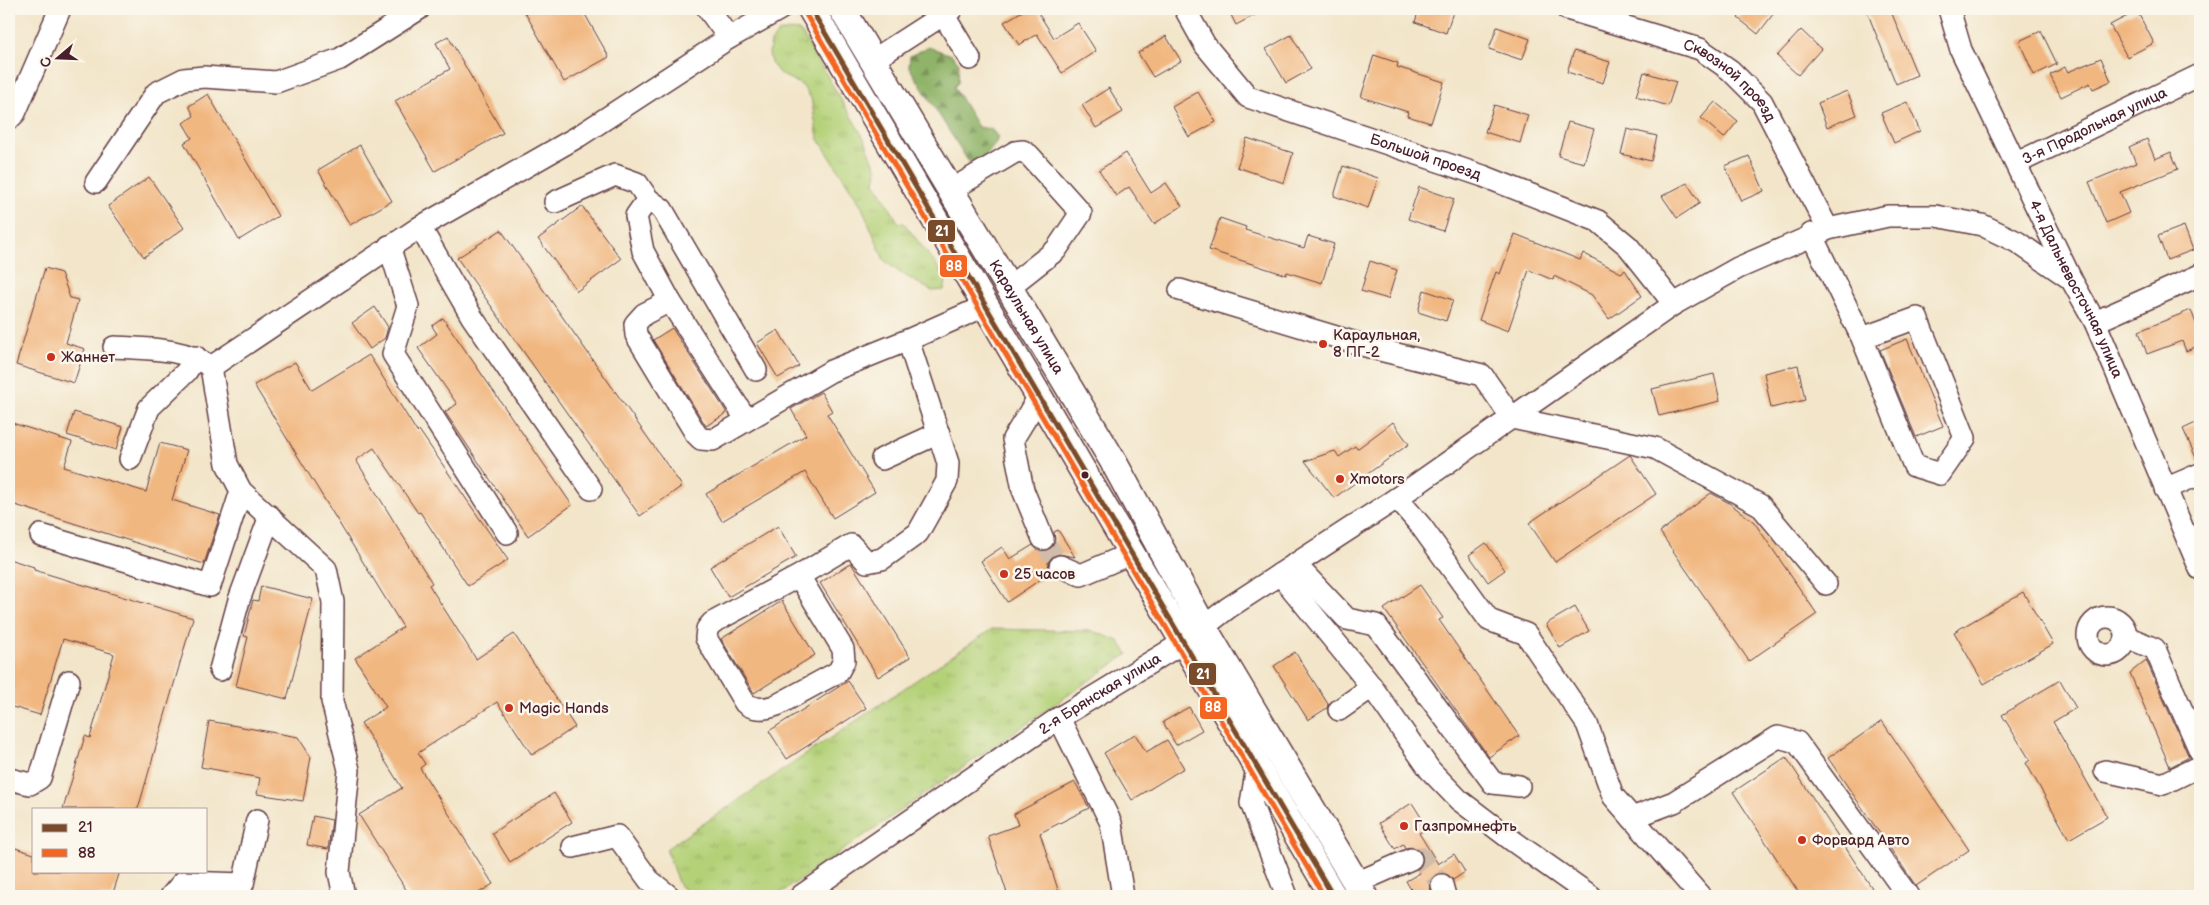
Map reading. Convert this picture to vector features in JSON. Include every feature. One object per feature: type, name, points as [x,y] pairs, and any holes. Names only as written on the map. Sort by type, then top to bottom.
[{"type":"main road","name":"Караульная улица","points":[[811,9],[911,182],[987,305],[1132,553],[1194,635]]},
{"type":"main road","name":"Караульная улица","points":[[842,9],[1114,461],[1194,635]]},
{"type":"main road","points":[[1194,635],[1256,768],[1333,896]]},
{"type":"main road","points":[[1194,635],[1360,890]]},
{"type":"street","points":[[9,119],[15,113],[60,9]]},
{"type":"street","points":[[96,182],[156,93],[184,79],[204,77],[276,82],[340,59],[419,9]]},
{"type":"street","points":[[708,9],[729,38]]},
{"type":"street","points":[[130,459],[149,408],[186,372],[420,227],[579,136],[729,38],[780,9]]},
{"type":"street","name":"Большой проезд","points":[[1185,9],[1205,45],[1248,97],[1483,176],[1598,221],[1628,246],[1674,304]]},
{"type":"street","name":"Сквозной проезд","points":[[1568,9],[1700,49],[1730,70],[1762,102],[1819,232],[1862,338],[1914,466],[1940,474],[1965,438],[1917,318],[1862,338]]},
{"type":"street","name":"4-я Дальневосточная улица","points":[[1949,9],[1961,50],[2017,163],[2071,279],[2095,322],[2200,569]]},
{"type":"street","points":[[873,60],[948,12],[970,59]]},
{"type":"street","name":"3-я Продольная улица","points":[[2017,163],[2200,75]]},
{"type":"street","points":[[951,190],[1015,152],[1023,151],[1029,154],[1081,213],[1056,250],[1009,287]]},
{"type":"street","points":[[555,202],[615,175],[637,183],[648,199],[662,209],[756,370]]},
{"type":"street","points":[[648,199],[636,216],[643,251],[670,301],[746,419]]},
{"type":"street","name":"2-я Брянская улица","points":[[801,896],[1059,718],[1194,635],[1228,608],[1397,498],[1674,304],[1738,268],[1819,232],[1888,216],[1936,216],[1982,225],[2018,242],[2071,279]]},
{"type":"street","points":[[420,227],[472,317],[591,489]]},
{"type":"street","points":[[389,246],[408,306],[393,354],[507,533]]},
{"type":"street","points":[[2095,322],[2200,275]]},
{"type":"street","points":[[1180,290],[1376,349],[1482,375],[1512,418],[1656,448],[1760,505],[1826,584]]},
{"type":"street","points":[[670,301],[644,314],[635,324],[636,335],[696,434],[700,439],[713,440],[831,370],[908,340],[987,305]]},
{"type":"street","points":[[799,576],[843,649],[844,661],[838,672],[778,705],[767,708],[752,708],[745,703],[706,638],[707,629],[712,623],[799,576],[851,545],[867,562],[882,559],[918,533],[947,481],[948,463],[940,433],[908,340]]},
{"type":"street","points":[[114,347],[169,352],[203,362]]},
{"type":"street","points":[[203,362],[227,464],[241,491],[326,569],[333,602],[332,700],[349,770],[339,872],[344,896]]},
{"type":"street","points":[[1040,395],[1013,439],[1023,490],[1043,539]]},
{"type":"street","points":[[882,458],[940,433]]},
{"type":"street","points":[[2165,489],[2200,474]]},
{"type":"street","points":[[210,586],[241,491]]},
{"type":"street","points":[[1397,498],[1421,526],[1490,620],[1526,634],[1587,724],[1613,796],[1700,896]]},
{"type":"street","points":[[220,670],[239,600],[270,516]]},
{"type":"street","points":[[41,535],[210,586],[239,600]]},
{"type":"street","points":[[1060,566],[1081,575],[1132,553]]},
{"type":"street","points":[[1288,569],[1430,770],[1459,800],[1591,896]]},
{"type":"street","points":[[1288,569],[1347,618],[1376,625],[1493,783],[1519,786]]},
{"type":"street","points":[[2127,637],[2155,649],[2200,751]]},
{"type":"street","points":[[9,779],[30,784],[40,778],[69,681]]},
{"type":"street","points":[[1339,710],[1372,687]]},
{"type":"street","points":[[1059,718],[1111,822],[1123,896]]},
{"type":"street","points":[[1632,818],[1674,802],[1778,737],[1790,740],[1797,742],[1908,896]]},
{"type":"street","points":[[2105,771],[2163,784],[2200,766]]},
{"type":"street","points":[[1256,768],[1251,803],[1287,896]]},
{"type":"street","points":[[170,896],[183,882],[243,884],[257,820]]},
{"type":"street","points":[[573,847],[617,836],[649,880],[669,896]]},
{"type":"street","points":[[1360,890],[1411,859]]},
{"type":"green space","points":[[788,30],[799,31],[804,37],[865,140],[877,171],[875,182],[898,222],[904,223],[944,275],[946,282],[944,290],[932,291],[899,272],[884,260],[861,205],[818,138],[811,98],[802,85],[780,74],[771,63],[769,53],[771,42],[779,32]]},
{"type":"green space","points":[[928,47],[952,55],[959,63],[958,83],[954,87],[978,127],[991,129],[998,137],[991,150],[978,160],[968,161],[909,67],[910,56]]},
{"type":"green space","points":[[992,629],[1092,631],[1119,641],[1128,654],[776,896],[694,896],[679,885],[666,849]]},
{"type":"building","points":[[523,9],[582,9],[609,57],[564,82]]},
{"type":"building","points":[[1026,9],[1036,9],[1054,38],[1078,23],[1096,51],[1062,73],[1037,34],[1019,45],[1004,22]]},
{"type":"building","points":[[1228,9],[1266,9],[1236,25]]},
{"type":"building","points":[[1419,9],[1445,9],[1453,12],[1446,33],[1415,22]]},
{"type":"building","points":[[1745,9],[1777,9],[1758,34],[1738,18]]},
{"type":"building","points":[[1866,9],[1890,9],[1917,75],[1896,84]]},
{"type":"building","points":[[2137,11],[2154,43],[2127,57],[2110,25]]},
{"type":"building","points":[[1497,27],[1530,39],[1522,60],[1489,49]]},
{"type":"building","points":[[1801,30],[1821,49],[1798,75],[1777,56]]},
{"type":"building","points":[[2041,31],[2057,64],[2034,75],[2019,41]]},
{"type":"building","points":[[1291,35],[1311,69],[1286,83],[1266,49]]},
{"type":"building","points":[[448,36],[503,133],[435,171],[395,101],[450,69],[436,43]]},
{"type":"building","points":[[1166,36],[1181,61],[1153,77],[1138,53]]},
{"type":"building","points":[[1574,51],[1610,62],[1603,83],[1567,72]]},
{"type":"building","points":[[1374,55],[1398,63],[1397,67],[1444,82],[1431,123],[1407,116],[1408,112],[1361,97]]},
{"type":"building","points":[[2101,58],[2111,81],[2093,89],[2090,83],[2061,97],[2050,75],[2065,67],[2068,72]]},
{"type":"building","points":[[1644,72],[1676,82],[1668,106],[1636,96]]},
{"type":"building","points":[[1109,88],[1123,112],[1096,128],[1082,105]]},
{"type":"building","points":[[1847,91],[1857,115],[1827,127],[1818,103]]},
{"type":"building","points":[[1198,92],[1216,122],[1189,137],[1172,107]]},
{"type":"building","points":[[208,94],[278,216],[239,240],[184,143],[192,138],[183,123],[194,116],[189,106]]},
{"type":"building","points":[[1715,102],[1738,121],[1724,138],[1701,118]]},
{"type":"building","points":[[1907,102],[1920,131],[1894,143],[1881,113]]},
{"type":"building","points":[[1494,105],[1528,115],[1520,143],[1485,132]]},
{"type":"building","points":[[1568,122],[1594,129],[1584,163],[1558,156]]},
{"type":"building","points":[[1627,129],[1657,136],[1651,161],[1621,154]]},
{"type":"building","points":[[1247,138],[1293,153],[1284,183],[1237,167]]},
{"type":"building","points":[[2147,139],[2155,159],[2171,152],[2178,169],[2120,192],[2129,213],[2106,223],[2089,182],[2136,163],[2129,147]]},
{"type":"building","points":[[360,145],[392,201],[350,225],[318,170]]},
{"type":"building","points":[[1126,153],[1151,193],[1166,183],[1182,206],[1154,224],[1129,187],[1116,196],[1099,170]]},
{"type":"building","points":[[1749,156],[1764,191],[1741,201],[1725,166]]},
{"type":"building","points":[[1343,166],[1378,178],[1368,208],[1334,196]]},
{"type":"building","points":[[149,177],[184,228],[144,257],[108,206]]},
{"type":"building","points":[[1687,183],[1700,203],[1677,218],[1662,196]]},
{"type":"building","points":[[1419,187],[1454,199],[1443,231],[1408,219]]},
{"type":"building","points":[[582,206],[621,259],[577,291],[538,239]]},
{"type":"building","points":[[1220,218],[1246,227],[1245,230],[1304,248],[1308,236],[1334,244],[1322,283],[1287,272],[1286,275],[1209,250]]},
{"type":"building","points":[[2184,226],[2193,250],[2167,260],[2158,236]]},
{"type":"building","points":[[501,230],[682,486],[640,516],[457,258]]},
{"type":"building","points":[[1515,234],[1580,260],[1583,253],[1621,273],[1625,270],[1642,296],[1609,319],[1592,295],[1554,276],[1553,280],[1529,270],[1508,331],[1479,320],[1496,272],[1500,274]]},
{"type":"building","points":[[1370,261],[1397,270],[1388,299],[1361,291]]},
{"type":"building","points":[[45,268],[61,273],[70,298],[78,300],[66,343],[85,349],[74,383],[16,365]]},
{"type":"building","points":[[1424,290],[1453,300],[1446,321],[1418,312]]},
{"type":"building","points":[[375,307],[388,327],[385,338],[370,349],[352,323]]},
{"type":"building","points":[[2191,310],[2200,334],[2200,345],[2186,351],[2182,341],[2147,354],[2139,331]]},
{"type":"building","points":[[443,318],[572,505],[528,536],[445,412],[457,404],[418,348],[437,334],[432,326]]},
{"type":"building","points":[[672,328],[727,413],[706,426],[653,340]]},
{"type":"building","points":[[778,330],[799,366],[778,378],[757,343]]},
{"type":"building","points":[[1907,339],[1943,426],[1916,437],[1880,350]]},
{"type":"building","points":[[369,355],[417,432],[419,430],[508,560],[468,586],[420,512],[418,513],[374,448],[356,460],[432,583],[429,585],[476,659],[514,634],[575,727],[532,755],[497,702],[418,753],[425,764],[420,768],[493,884],[474,896],[410,896],[359,815],[402,788],[361,723],[386,707],[355,658],[403,627],[254,385],[295,362],[312,390]]},
{"type":"building","points":[[1798,365],[1805,400],[1771,408],[1764,373]]},
{"type":"building","points":[[1714,374],[1720,401],[1659,416],[1652,389]]},
{"type":"building","points":[[821,392],[832,411],[827,414],[875,492],[833,518],[805,472],[722,521],[706,494],[806,435],[791,409]]},
{"type":"building","points":[[74,412],[123,427],[116,450],[67,435]]},
{"type":"building","points":[[2200,421],[2200,462],[2198,462],[2183,429]]},
{"type":"building","points":[[9,422],[72,442],[64,467],[146,492],[160,443],[187,450],[172,500],[220,515],[204,564],[9,503]]},
{"type":"building","name":"Xmotors","points":[[1393,422],[1409,444],[1334,498],[1305,461],[1335,451],[1339,457],[1355,446],[1357,449]]},
{"type":"building","points":[[1630,455],[1656,494],[1555,562],[1529,523]]},
{"type":"building","points":[[1711,493],[1729,503],[1754,522],[1817,614],[1749,661],[1660,532]]},
{"type":"building","points":[[778,526],[796,557],[728,597],[710,567]]},
{"type":"building","points":[[1058,530],[1075,557],[1059,554],[1053,556],[1048,562],[1050,573],[1007,602],[981,561],[1002,547],[1010,559],[1033,545],[1041,551],[1047,551],[1053,546],[1055,540],[1054,532]]},
{"type":"building","points":[[1486,543],[1505,570],[1488,582],[1469,555]]},
{"type":"building","points":[[9,559],[34,567],[34,570],[193,618],[138,808],[63,808],[85,736],[90,738],[114,654],[63,639],[40,715],[9,706]]},
{"type":"building","points":[[851,563],[910,657],[878,677],[820,583]]},
{"type":"building","points":[[1420,585],[1443,618],[1439,620],[1519,736],[1489,757],[1384,609]]},
{"type":"building","points":[[261,586],[313,599],[287,699],[236,686],[248,637],[244,636],[253,600],[258,601]]},
{"type":"building","points":[[2023,592],[2053,644],[1984,684],[1954,632]]},
{"type":"building","points":[[782,601],[815,655],[754,693],[721,639]]},
{"type":"building","points":[[1575,607],[1589,631],[1560,648],[1546,624]]},
{"type":"building","points":[[1295,652],[1328,704],[1327,708],[1308,720],[1274,666]]},
{"type":"building","points":[[2146,660],[2189,757],[2170,767],[2130,673]]},
{"type":"building","points":[[2060,680],[2076,708],[2053,722],[2107,817],[2069,839],[2026,763],[2030,760],[2002,715]]},
{"type":"building","points":[[848,681],[866,708],[787,759],[769,731]]},
{"type":"building","points":[[1189,707],[1202,730],[1176,745],[1163,722]]},
{"type":"building","points":[[209,721],[298,737],[311,757],[303,801],[257,794],[260,778],[201,767]]},
{"type":"building","points":[[1882,721],[1969,850],[1916,886],[1828,758]]},
{"type":"building","points":[[1135,734],[1146,752],[1167,740],[1184,768],[1132,800],[1104,753]]},
{"type":"building","name":"Форвард Авто","points":[[1786,757],[1872,888],[1858,896],[1801,896],[1733,792]]},
{"type":"building","points":[[1075,782],[1089,808],[1040,833],[1060,896],[1008,896],[988,836],[1018,825],[1014,814]]},
{"type":"building","points":[[554,793],[572,822],[510,862],[492,833]]},
{"type":"building","points":[[1412,803],[1428,828],[1419,833],[1438,864],[1454,854],[1465,872],[1453,880],[1445,873],[1434,876],[1430,882],[1431,893],[1425,896],[1415,896],[1406,881],[1420,873],[1418,869],[1423,861],[1422,854],[1413,847],[1405,848],[1403,844],[1395,849],[1379,823]]},
{"type":"building","points":[[313,816],[332,820],[328,849],[307,845]]},
{"type":"building","points":[[9,846],[32,853],[32,872],[120,872],[112,896],[9,896]]},
{"type":"tunnel","points":[[1043,539],[1060,566]]},
{"type":"tunnel","points":[[1411,859],[1420,857],[1442,885]]},
{"type":"transit line","name":"21","points":[[811,9],[1333,896]]},
{"type":"transit line","name":"88","points":[[805,13],[1324,896]]},
{"type":"place","name":"Караульная, 8 ПГ-2","points":[[1323,344]]},
{"type":"place","name":"Жаннет","points":[[51,357]]},
{"type":"place","name":"Xmotors","points":[[1340,479]]},
{"type":"place","name":"25 часов","points":[[1004,574]]},
{"type":"place","name":"Magic Hands","points":[[509,708]]},
{"type":"place","name":"Газпромнефть","points":[[1404,826]]},
{"type":"place","name":"Форвард Авто","points":[[1802,840]]}]
